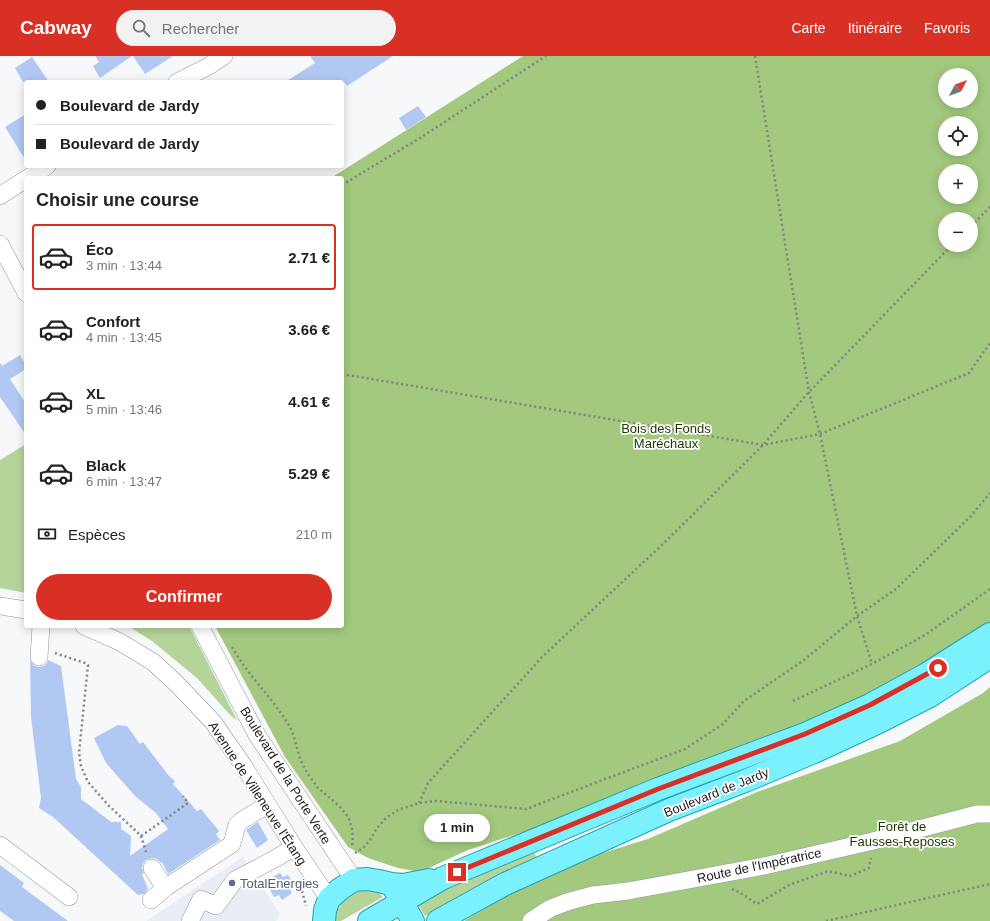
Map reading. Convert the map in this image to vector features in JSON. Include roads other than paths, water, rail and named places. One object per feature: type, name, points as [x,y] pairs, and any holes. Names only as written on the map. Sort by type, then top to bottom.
[{"type":"main road","name":"Boulevard de Jardy","points":[[396,893],[403,885],[443,878],[658,789],[805,734],[870,705],[925,675],[990,634]]},
{"type":"main road","name":"Boulevard de Jardy","points":[[438,921],[505,884],[662,813],[745,781],[814,752],[879,722],[930,696],[990,657]]},
{"type":"main road","points":[[324,921],[328,899],[354,880],[366,879],[379,881],[396,893],[413,921]]},
{"type":"main road","points":[[369,921],[396,893]]},
{"type":"street","points":[[181,80],[209,66],[224,56]]},
{"type":"street","points":[[32,176],[44,168]]},
{"type":"street","points":[[0,196],[24,181]]},
{"type":"street","points":[[0,244],[24,289]]},
{"type":"street","points":[[0,606],[24,610]]},
{"type":"street","points":[[39,650],[41,628]]},
{"type":"street","name":"Avenue de Villeneuve l'Étang","points":[[88,628],[120,642],[153,662],[177,684],[213,722],[243,765],[328,899]]},
{"type":"street","name":"Boulevard de la Porte Verte","points":[[201,628],[257,735],[354,880]]},
{"type":"street","points":[[151,900],[165,888],[232,844],[237,825],[267,805]]},
{"type":"street","name":"Route de l'Impératrice","points":[[531,921],[551,908],[593,895],[628,891],[764,866],[869,842],[977,814],[990,814]]},
{"type":"street","points":[[0,845],[69,898]]},
{"type":"street","points":[[190,921],[201,899],[216,906],[235,880],[294,847]]},
{"type":"street","points":[[152,868],[165,888]]},
{"type":"place","name":"TotalEnergies","points":[[232,883]]},
{"type":"park label","name":"Bois des Fonds Maréchaux","points":[[666,436]]},
{"type":"park label","name":"Forêt de Fausses-Reposes","points":[[902,834]]}]
